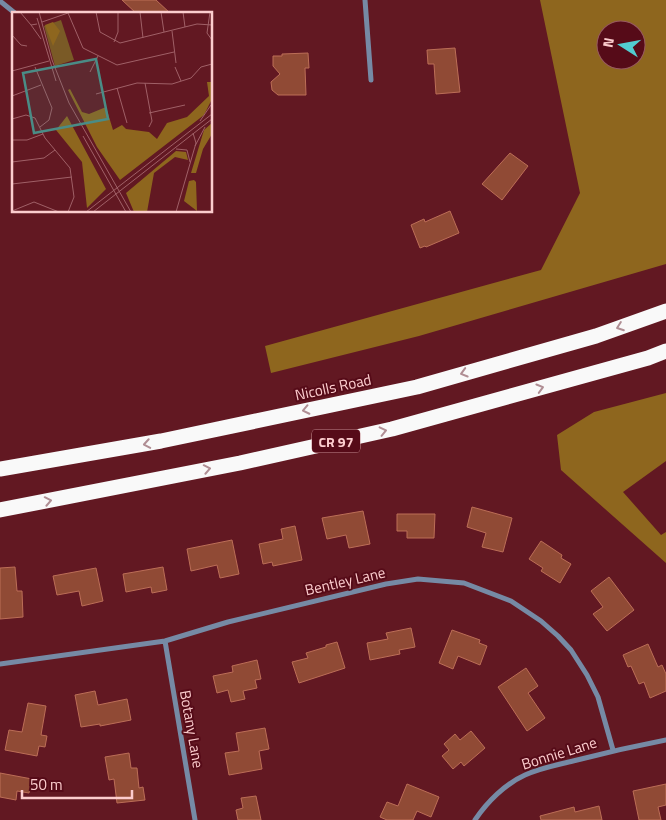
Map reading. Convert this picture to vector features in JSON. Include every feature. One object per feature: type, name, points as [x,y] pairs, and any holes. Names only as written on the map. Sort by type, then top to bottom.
[{"type":"highway","name":"Nicolls Road","points":[[0,469],[161,441],[417,387],[596,336],[666,311]]},
{"type":"highway","name":"CR 97","points":[[0,510],[240,463],[392,429],[648,358],[666,351]]},
{"type":"street","points":[[365,0],[371,80]]},
{"type":"street","points":[[0,1],[14,12]]},
{"type":"street","name":"Bentley Lane","points":[[0,664],[165,641],[228,622],[386,584],[418,579],[464,583],[512,601],[541,621],[571,650],[598,697],[613,750]]},
{"type":"street","name":"Botany Lane","points":[[165,641],[195,820]]},
{"type":"street","name":"Bonnie Lane","points":[[475,820],[486,804],[507,786],[525,775],[613,750],[666,740]]},
{"type":"shaded area","points":[[540,0],[666,0],[666,264],[419,336],[271,373],[265,346],[541,270],[580,193]]},
{"type":"shaded area","points":[[666,393],[666,461],[623,492],[661,535],[666,532],[666,563],[561,470],[557,435],[594,412]]},
{"type":"building","points":[[122,0],[156,0],[169,12],[135,12]]},
{"type":"building","points":[[455,48],[460,92],[436,94],[434,64],[428,64],[427,50]]},
{"type":"building","points":[[308,53],[309,68],[305,68],[306,95],[278,95],[272,90],[271,82],[280,74],[273,66],[273,56]]},
{"type":"building","points":[[510,153],[528,166],[502,200],[482,184]]},
{"type":"building","points":[[450,211],[459,233],[420,248],[411,225],[424,219],[425,222]]},
{"type":"building","points":[[472,507],[512,518],[503,552],[482,547],[486,533],[467,527]]},
{"type":"building","points":[[363,511],[370,544],[349,548],[346,535],[327,539],[322,518]]},
{"type":"building","points":[[397,514],[435,514],[434,538],[407,538],[407,531],[397,531]]},
{"type":"building","points":[[295,526],[302,560],[273,566],[272,562],[263,564],[259,544],[283,539],[281,529]]},
{"type":"building","points":[[232,540],[239,574],[220,578],[217,565],[191,571],[187,549]]},
{"type":"building","points":[[541,541],[562,555],[561,558],[571,564],[560,583],[541,571],[543,568],[529,559]]},
{"type":"building","points":[[15,567],[17,591],[22,591],[23,617],[0,619],[0,568]]},
{"type":"building","points":[[163,567],[167,590],[152,593],[151,587],[126,592],[123,574]]},
{"type":"building","points":[[96,568],[103,601],[82,606],[79,591],[57,595],[53,576]]},
{"type":"building","points":[[609,577],[634,610],[607,631],[593,614],[603,607],[591,591]]},
{"type":"building","points":[[411,628],[415,647],[399,650],[400,654],[370,660],[367,643],[388,639],[386,633]]},
{"type":"building","points":[[452,630],[480,640],[479,643],[487,646],[480,665],[458,656],[453,669],[439,663]]},
{"type":"building","points":[[337,642],[345,668],[299,683],[292,662],[308,658],[306,653]]},
{"type":"building","points":[[648,644],[658,667],[662,665],[666,674],[666,691],[650,698],[644,682],[639,684],[631,666],[628,667],[623,655]]},
{"type":"building","points":[[257,660],[261,679],[255,680],[257,688],[243,691],[245,699],[231,702],[228,690],[217,693],[213,676],[233,672],[232,666]]},
{"type":"building","points":[[526,668],[538,686],[528,693],[545,718],[527,731],[498,687]]},
{"type":"building","points":[[95,691],[98,705],[127,699],[131,720],[100,726],[100,724],[81,727],[75,695]]},
{"type":"building","points":[[28,703],[46,706],[41,735],[47,736],[45,747],[39,746],[37,756],[5,750],[9,730],[22,732]]},
{"type":"building","points":[[265,728],[269,749],[259,751],[262,769],[229,775],[225,753],[239,751],[236,733]]},
{"type":"building","points":[[471,731],[485,748],[464,766],[461,762],[453,769],[442,756],[449,750],[444,744],[455,734],[460,740]]},
{"type":"building","points":[[129,753],[131,768],[137,768],[139,788],[143,787],[145,800],[117,803],[114,779],[109,780],[105,757]]},
{"type":"building","points":[[0,773],[32,779],[29,793],[17,791],[16,800],[0,797]]},
{"type":"building","points":[[407,784],[439,797],[431,817],[417,811],[413,820],[387,820],[380,817],[387,802],[398,806]]},
{"type":"building","points":[[666,784],[666,805],[658,807],[661,820],[639,820],[633,791]]},
{"type":"building","points":[[256,796],[261,820],[238,820],[236,810],[243,808],[241,798]]},
{"type":"building","points":[[599,806],[602,820],[541,820],[540,816],[574,807],[575,812]]}]
